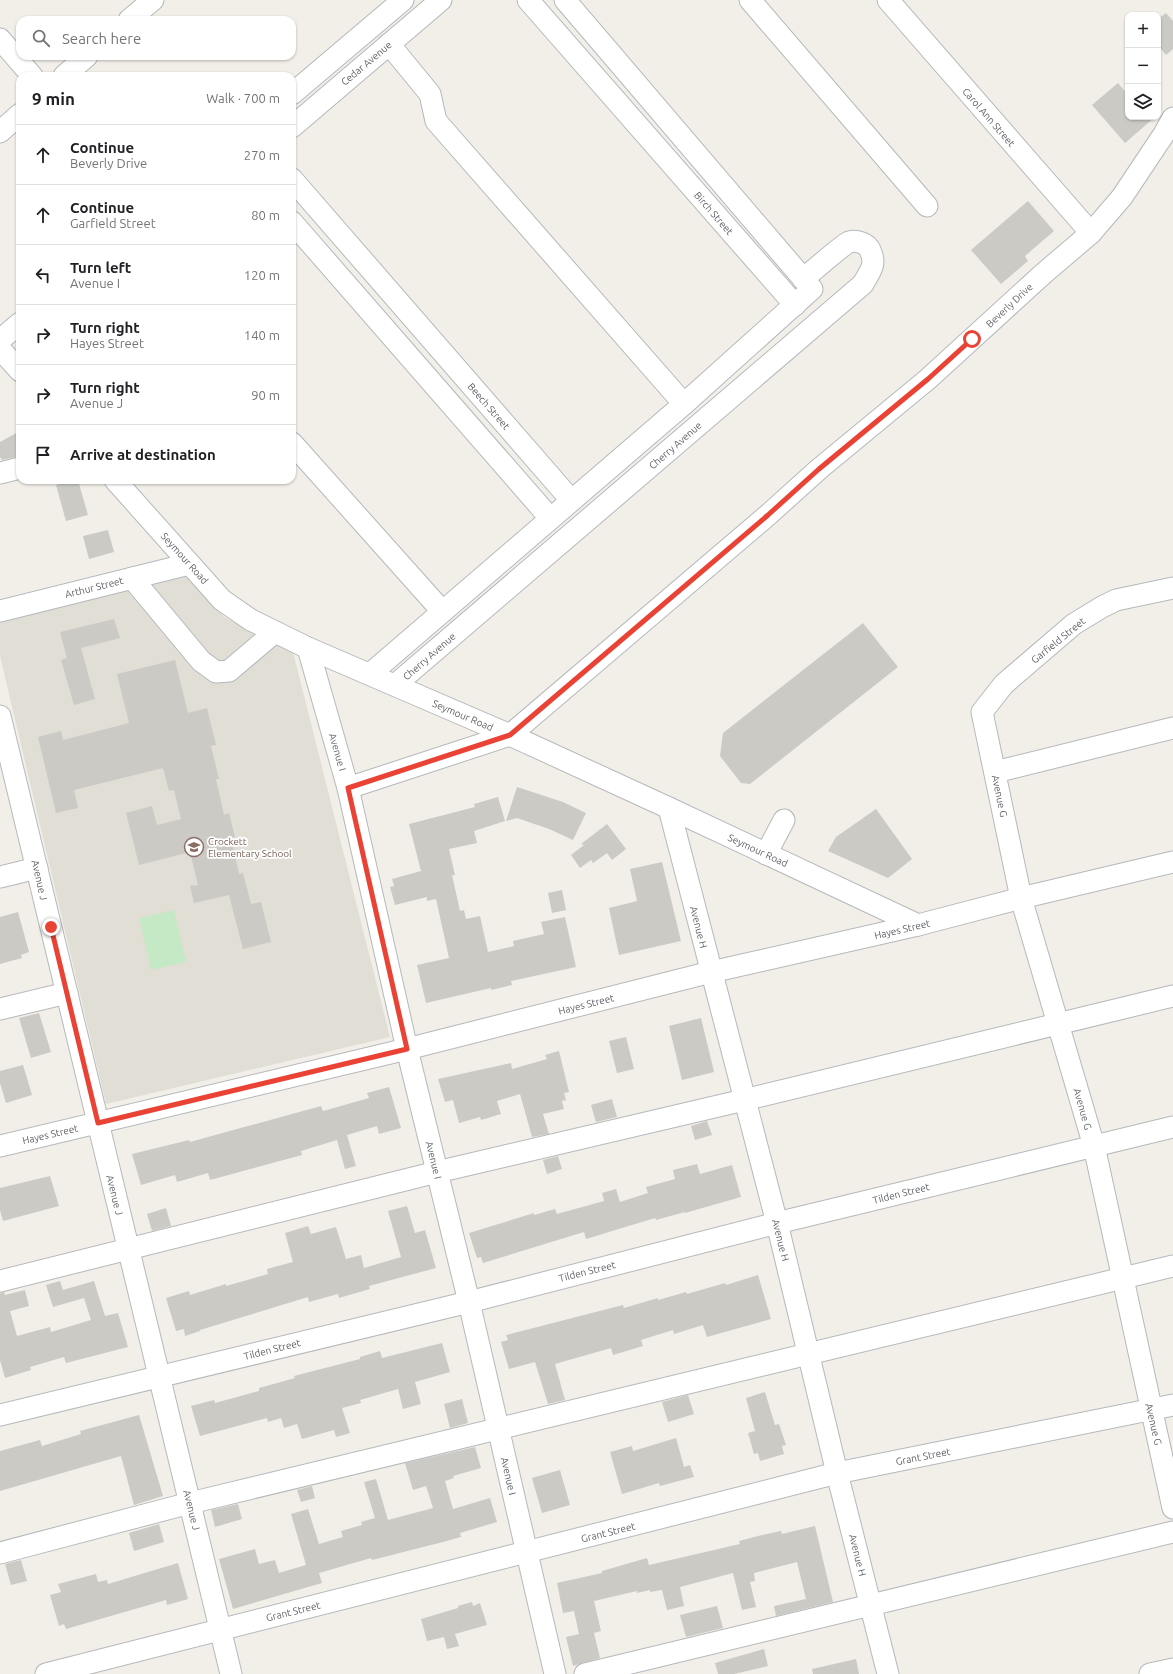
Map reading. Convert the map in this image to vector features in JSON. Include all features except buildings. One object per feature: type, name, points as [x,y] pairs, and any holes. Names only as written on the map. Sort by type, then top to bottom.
[{"type":"street","points":[[134,16],[153,0]]},
{"type":"street","points":[[296,91],[403,0]]},
{"type":"street","name":"Cedar Avenue","points":[[296,124],[440,0]]},
{"type":"street","name":"Birch Street","points":[[528,0],[795,305]]},
{"type":"street","points":[[565,0],[807,284]]},
{"type":"street","points":[[750,0],[927,206]]},
{"type":"street","name":"Carol Ann Street","points":[[888,0],[1091,233]]},
{"type":"street","points":[[0,39],[16,58]]},
{"type":"street","points":[[389,44],[430,94],[436,122],[684,404]]},
{"type":"street","points":[[18,60],[29,72]]},
{"type":"street","points":[[69,72],[82,60]]},
{"type":"street","points":[[634,121],[654,104]]},
{"type":"street","points":[[0,132],[16,118]]},
{"type":"street","name":"Beverly Drive","points":[[510,735],[762,520],[819,469],[928,379],[1043,274],[1091,233],[1122,197],[1173,118]]},
{"type":"street","name":"Beech Street","points":[[296,184],[571,500]]},
{"type":"street","points":[[296,227],[550,518]]},
{"type":"street","name":"Cherry Avenue","points":[[370,674],[684,404],[795,305],[807,284],[849,242],[860,242],[869,247],[874,259],[872,268],[863,284],[395,686]]},
{"type":"street","points":[[386,329],[406,311]]},
{"type":"street","points":[[0,340],[16,326]]},
{"type":"street","points":[[0,349],[16,363]]},
{"type":"street","points":[[296,447],[442,611]]},
{"type":"street","points":[[0,473],[16,469]]},
{"type":"street","name":"Seymour Road","points":[[119,484],[222,600],[251,620],[308,648],[510,735],[918,925]]},
{"type":"street","name":"Arthur Street","points":[[0,611],[189,564]]},
{"type":"street","points":[[132,578],[201,661],[216,672],[229,671],[275,632]]},
{"type":"street","name":"Garfield Street","points":[[982,712],[1004,684],[1074,624],[1116,600],[1173,588]]},
{"type":"street","name":"Avenue I","points":[[308,648],[348,788],[407,1049],[469,1302],[555,1674]]},
{"type":"street","name":"Avenue G","points":[[982,712],[1021,898],[1094,1146],[1173,1508]]},
{"type":"street","name":"Avenue J","points":[[0,716],[3,741],[37,868],[231,1674]]},
{"type":"street","points":[[995,772],[1173,728]]},
{"type":"street","points":[[348,788],[510,735]]},
{"type":"street","name":"Avenue H","points":[[669,808],[777,1223],[837,1473],[888,1674]]},
{"type":"street","points":[[766,854],[784,820]]},
{"type":"street","name":"Hayes Street","points":[[0,1146],[407,1049],[711,972],[918,925],[1021,898],[1173,862]]},
{"type":"street","points":[[0,877],[37,868]]},
{"type":"street","points":[[0,1009],[67,993]]},
{"type":"street","points":[[0,1281],[437,1172],[744,1100],[1173,996]]},
{"type":"street","name":"Tilden Street","points":[[0,1415],[469,1302],[777,1223],[1173,1127]]},
{"type":"street","points":[[0,1553],[190,1504],[498,1430],[808,1353],[1173,1266]]},
{"type":"street","name":"Grant Street","points":[[46,1674],[837,1473],[1173,1405]]},
{"type":"street","points":[[585,1674],[1173,1532]]},
{"type":"street","points":[[1150,1674],[1173,1669]]},
{"type":"shaded area","name":"Crockett Elementary School","points":[[188,576],[224,617],[293,652],[390,1037],[106,1104],[0,656],[0,619]]},
{"type":"green space","points":[[174,910],[186,962],[151,970],[139,918]]},
{"type":"place","name":"Crockett Elementary School","points":[[194,847]]},
{"type":"route","points":[[51,927],[98,1123],[407,1049],[348,788],[510,735],[666,600],[768,515],[819,469],[928,379],[972,339]]}]
